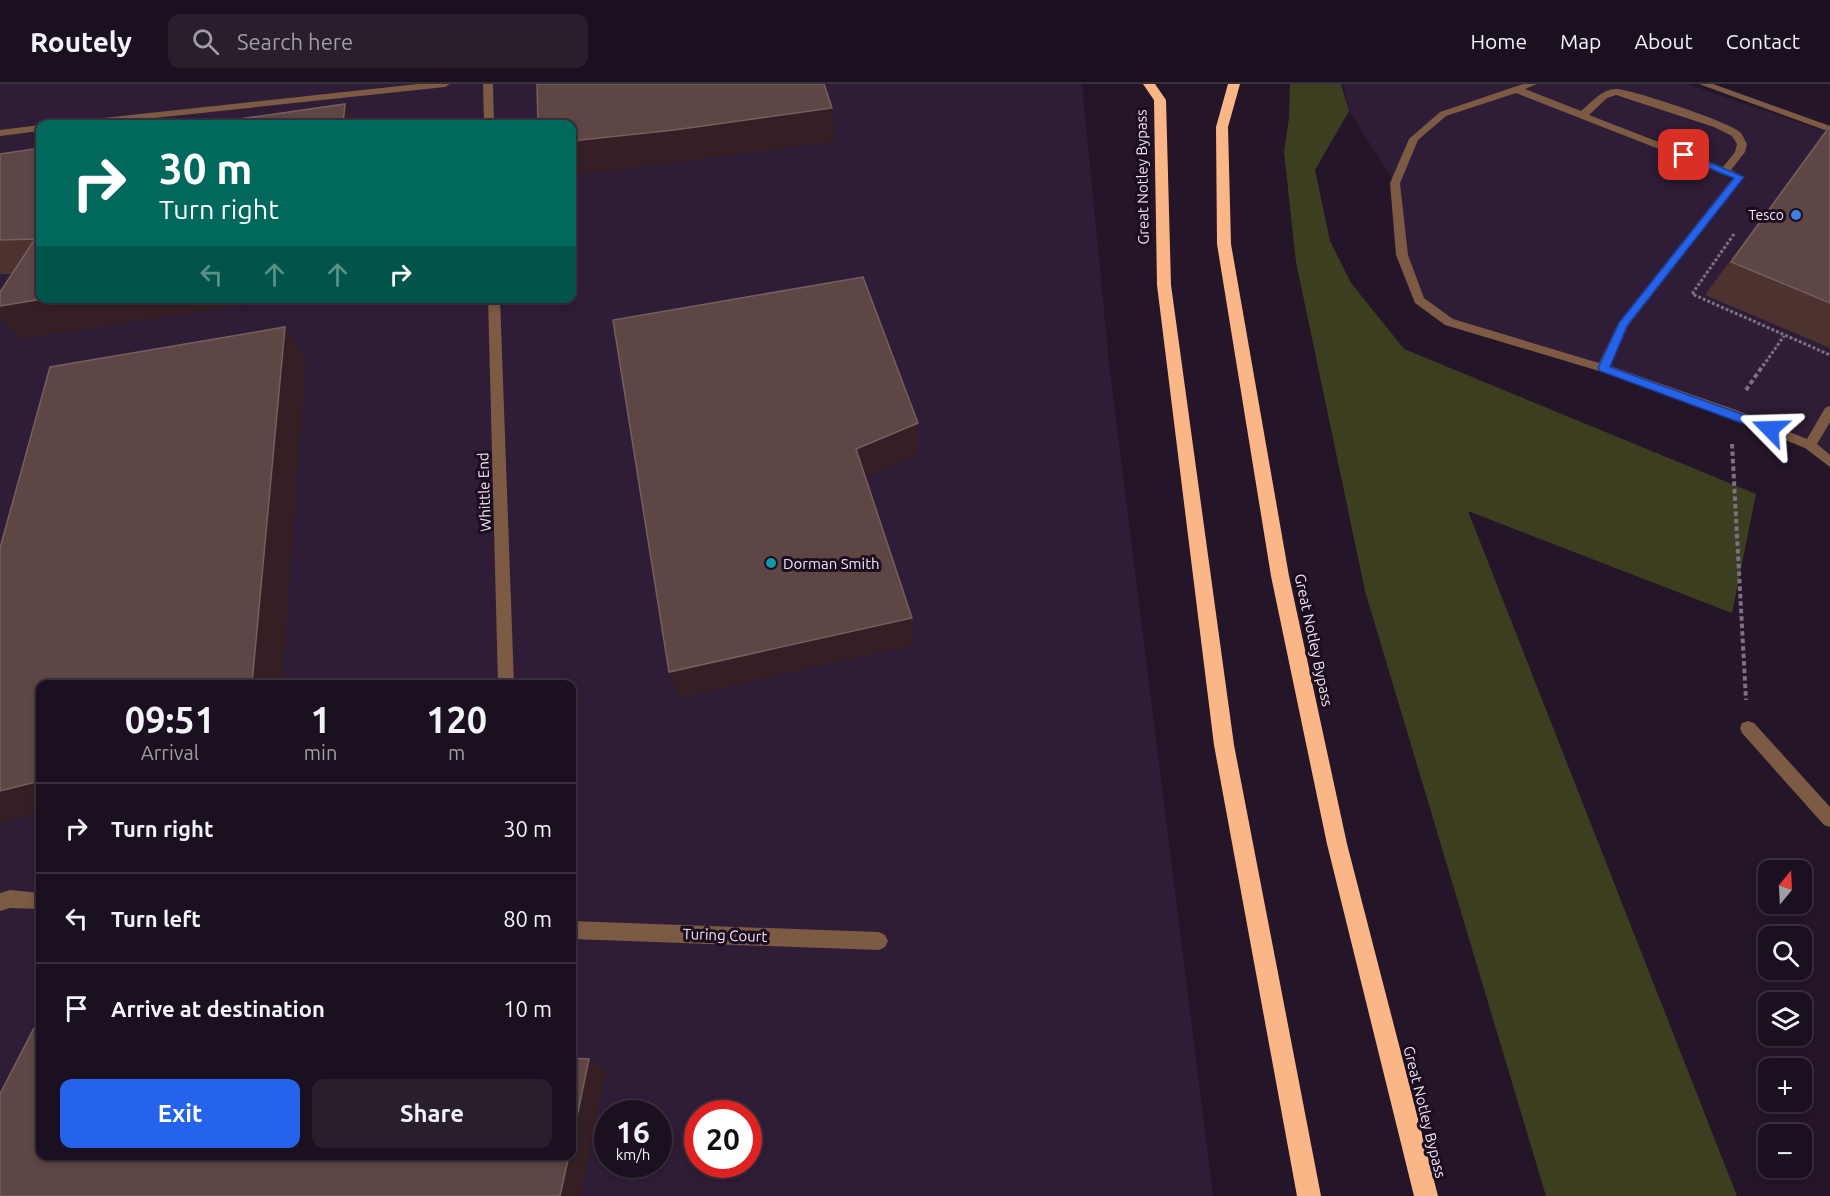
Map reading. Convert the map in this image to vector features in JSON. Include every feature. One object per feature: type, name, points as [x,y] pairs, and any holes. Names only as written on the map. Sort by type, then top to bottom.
[{"type":"highway","name":"Great Notley Bypass","points":[[1149,84],[1160,100],[1164,285],[1224,745],[1309,1196]]},
{"type":"highway","name":"Great Notley Bypass","points":[[1234,84],[1222,127],[1224,244],[1280,576],[1337,844],[1426,1196]]},
{"type":"street","points":[[112,120],[445,84]]},
{"type":"street","points":[[488,84],[489,120]]},
{"type":"street","points":[[1532,84],[1443,114],[1414,139],[1395,183],[1402,255],[1419,300],[1449,322],[1604,368],[1731,413],[1810,445],[1830,462]]},
{"type":"street","points":[[1704,84],[1830,129]]},
{"type":"street","points":[[1518,90],[1739,177],[1623,325],[1604,368]]},
{"type":"street","points":[[1582,115],[1604,96],[1616,92],[1698,117],[1736,134],[1742,144],[1740,152],[1725,171]]},
{"type":"street","points":[[0,133],[36,128]]},
{"type":"street","name":"Whittle End","points":[[494,303],[506,680]]},
{"type":"street","points":[[1810,445],[1830,411]]},
{"type":"street","points":[[1748,728],[1830,819]]},
{"type":"street","points":[[0,902],[10,899],[36,901]]},
{"type":"street","name":"Turing Court","points":[[576,930],[879,941]]},
{"type":"path","points":[[1737,230],[1692,294],[1830,355]]},
{"type":"path","points":[[1748,728],[1731,413],[1784,336]]},
{"type":"shaded area","points":[[0,84],[1082,84],[1110,372],[1213,1196],[0,1196]]},
{"type":"shaded area","points":[[1343,84],[1687,84],[1830,133],[1830,462],[1810,445],[1731,413],[1449,322],[1419,300],[1402,255],[1395,183],[1349,111]]},
{"type":"green space","points":[[1290,84],[1341,84],[1349,111],[1315,170],[1330,241],[1351,283],[1404,349],[1756,494],[1732,613],[1468,511],[1737,1196],[1546,1196],[1365,591],[1296,262],[1284,152],[1289,118]]},
{"type":"building","points":[[537,84],[824,84],[832,108],[674,130],[576,141],[576,120],[538,120]]},
{"type":"building","points":[[345,104],[343,120],[232,120]]},
{"type":"building","name":"Tesco","points":[[1830,126],[1830,303],[1731,262]]},
{"type":"building","points":[[36,149],[36,300],[0,306],[0,292],[35,239],[0,240],[0,154]]},
{"type":"building","name":"Dorman Smith","points":[[863,277],[918,423],[856,449],[912,618],[669,672],[613,320]]},
{"type":"building","points":[[285,327],[252,680],[36,680],[36,782],[0,791],[0,548],[50,367]]},
{"type":"building","points":[[36,1028],[36,1160],[568,1160],[560,1196],[0,1196],[0,1094]]},
{"type":"building","points":[[576,1058],[589,1059],[576,1122]]},
{"type":"place","name":"Tesco","points":[[1796,215]]},
{"type":"place","name":"Dorman Smith","points":[[771,563]]},
{"type":"route","points":[[1684,155],[1739,177],[1623,325],[1604,368],[1770,429]]}]
